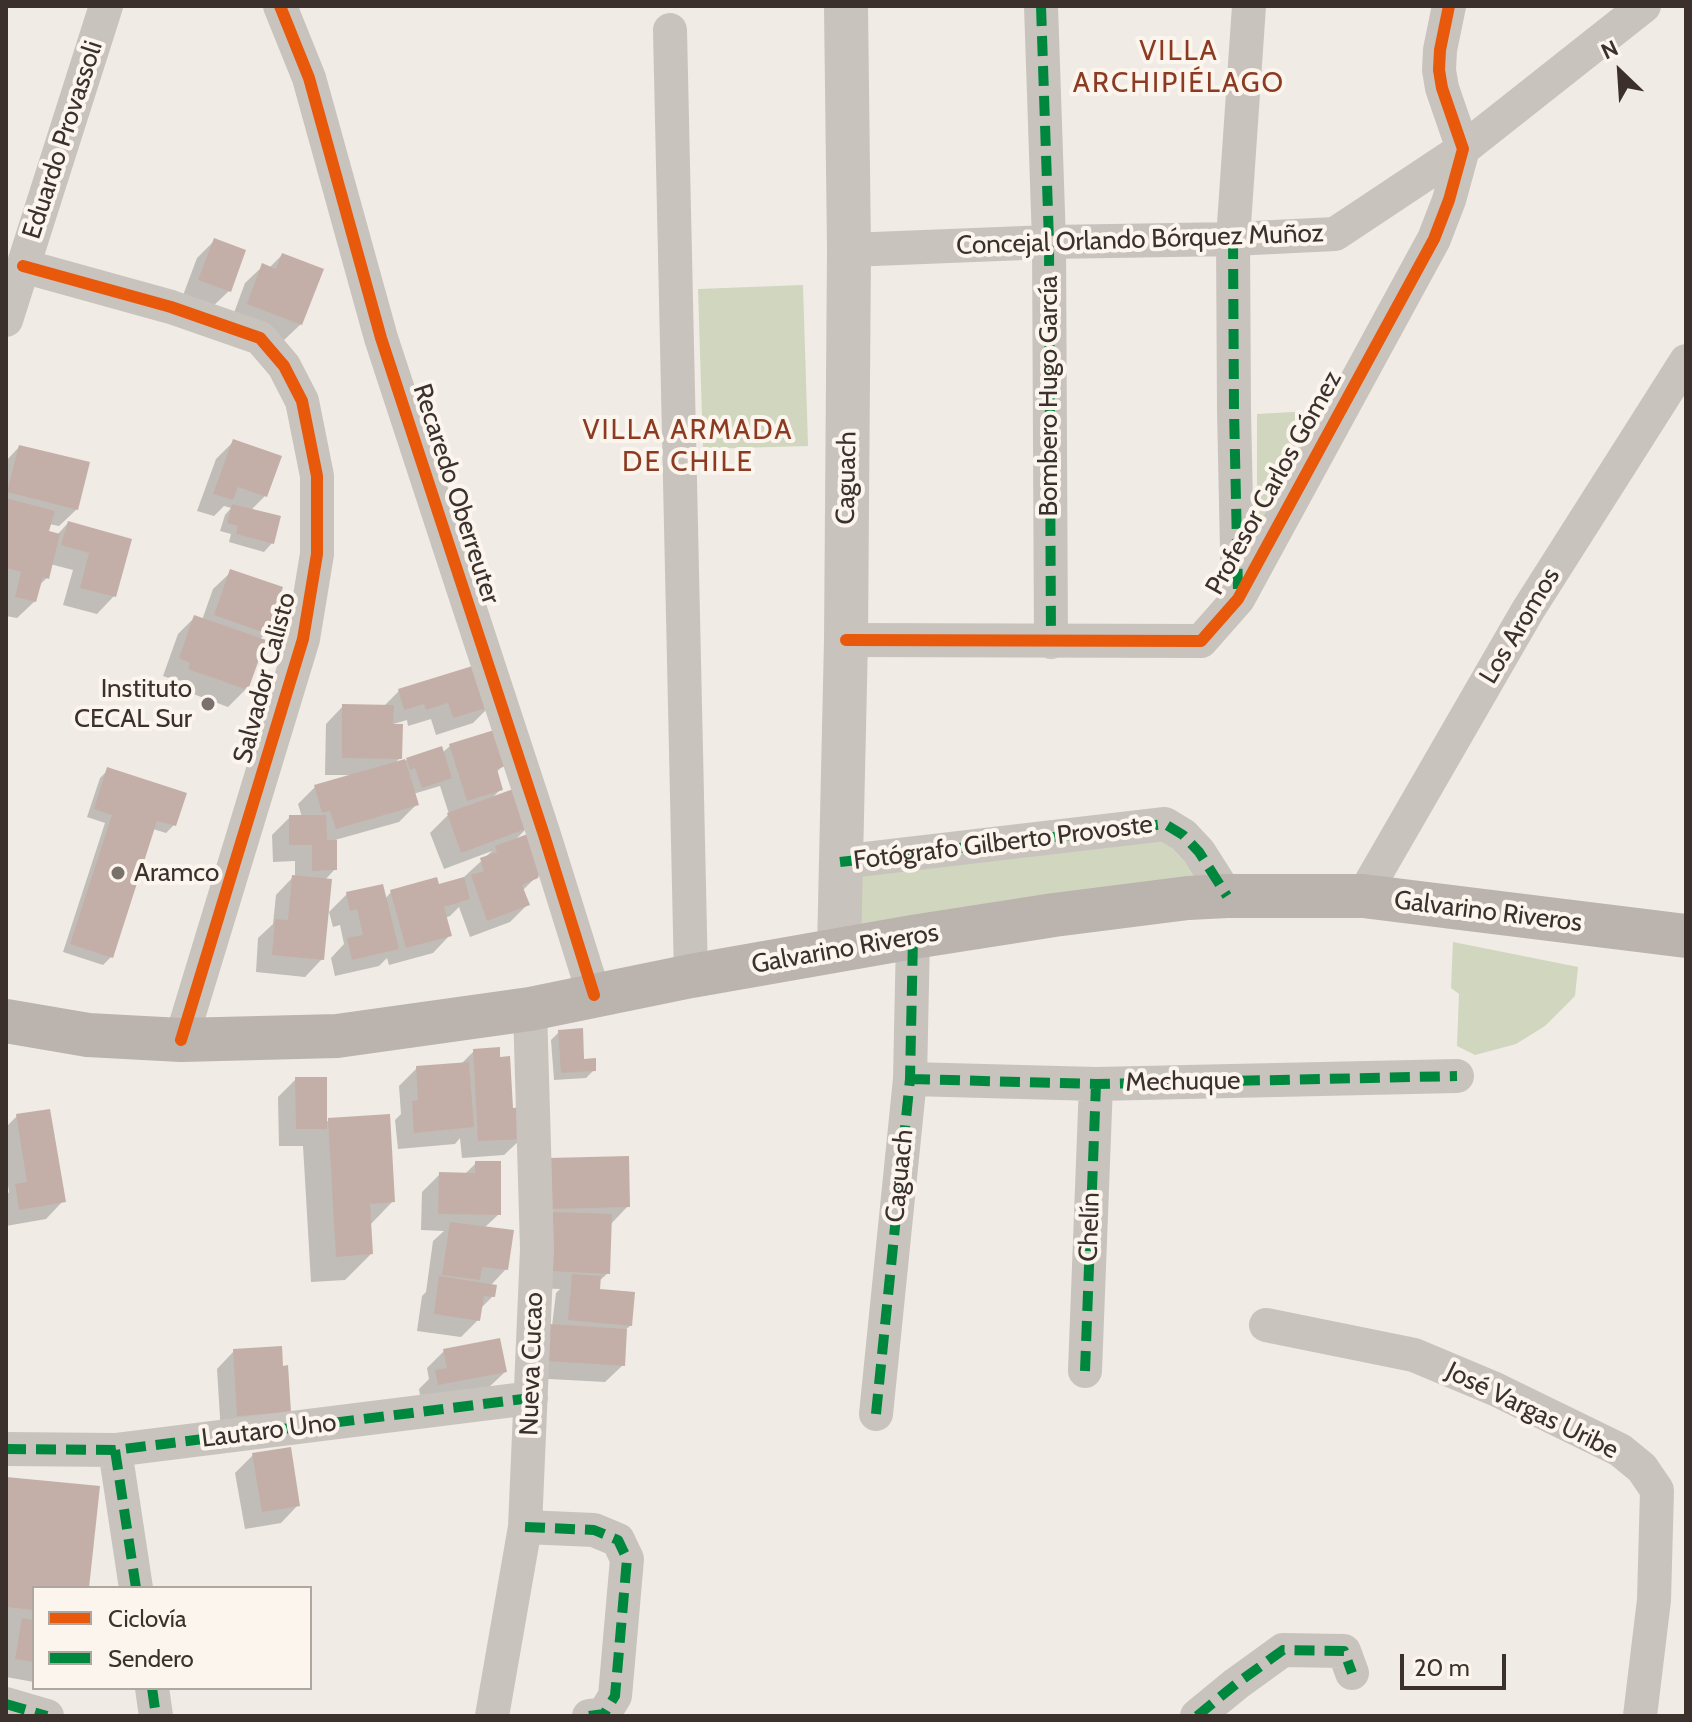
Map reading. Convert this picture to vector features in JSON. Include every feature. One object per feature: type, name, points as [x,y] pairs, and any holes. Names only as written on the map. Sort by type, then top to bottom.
[{"type":"main road","name":"Galvarino Riveros","points":[[6,1021],[88,1035],[181,1040],[337,1036],[530,1009],[691,976],[913,937],[1069,913],[1227,896],[1363,896],[1686,936]]},
{"type":"street","name":"Eduardo Provassoli","points":[[6,320],[106,6]]},
{"type":"street","name":"Recaredo Oberreuter","points":[[280,6],[309,78],[381,338],[594,995]]},
{"type":"street","name":"Caguach","points":[[839,949],[846,640],[849,250],[846,6]]},
{"type":"street","name":"Bombero Hugo García","points":[[1041,6],[1049,242],[1051,642]]},
{"type":"street","points":[[1238,599],[1233,239],[1249,6]]},
{"type":"street","points":[[1449,6],[1439,70],[1463,149]]},
{"type":"street","name":"Concejal Orlando Bórquez Muñoz","points":[[849,250],[1335,234],[1463,149],[1644,6]]},
{"type":"street","points":[[670,30],[691,976]]},
{"type":"street","name":"Profesor Carlos Gómez","points":[[846,640],[1201,641],[1238,599],[1434,239],[1463,149]]},
{"type":"street","name":"Salvador Calisto","points":[[23,266],[171,307],[260,338],[284,366],[302,401],[317,476],[317,554],[303,639],[181,1040]]},
{"type":"street","name":"Los Aromos","points":[[1363,896],[1528,610],[1686,361]]},
{"type":"street","name":"Fotógrafo Gilberto Provoste","points":[[840,862],[1165,824],[1183,835],[1199,852],[1227,896]]},
{"type":"street","name":"Caguach","points":[[876,1414],[910,1079],[913,937]]},
{"type":"street","name":"Nueva Cucao","points":[[492,1716],[525,1527],[537,1249],[530,1009]]},
{"type":"street","name":"Mechuque","points":[[910,1079],[1096,1084],[1457,1076]]},
{"type":"street","name":"Chelín","points":[[1085,1371],[1096,1084]]},
{"type":"street","name":"José Vargas Uribe","points":[[1266,1325],[1414,1355],[1495,1389],[1606,1443],[1642,1468],[1657,1490],[1654,1600],[1640,1716]]},
{"type":"street","name":"Lautaro Uno","points":[[6,1449],[115,1450],[531,1398]]},
{"type":"street","points":[[115,1450],[136,1586]]},
{"type":"street","points":[[525,1527],[594,1530],[618,1540],[627,1559],[615,1696],[597,1715]]},
{"type":"street","points":[[1197,1716],[1283,1650],[1344,1651],[1352,1673]]},
{"type":"street","points":[[152,1690],[156,1716]]},
{"type":"street","points":[[6,1704],[47,1716]]},
{"type":"green space","points":[[803,285],[808,446],[703,449],[698,289]]},
{"type":"green space","points":[[1330,410],[1257,546],[1257,414]]},
{"type":"green space","points":[[1159,835],[1207,885],[851,937],[851,873]]},
{"type":"green space","points":[[1453,942],[1578,967],[1575,996],[1545,1026],[1516,1044],[1475,1055],[1457,1046],[1459,994],[1451,988]]},
{"type":"building","points":[[214,238],[246,250],[231,292],[198,280]]},
{"type":"building","points":[[282,253],[324,269],[302,325],[247,304],[262,263],[276,269]]},
{"type":"building","points":[[233,439],[282,456],[267,497],[238,487],[233,500],[213,494]]},
{"type":"building","points":[[19,445],[90,462],[78,510],[7,492]]},
{"type":"building","points":[[6,498],[55,511],[49,531],[60,534],[49,579],[43,577],[36,602],[15,597],[21,572],[6,568]]},
{"type":"building","points":[[232,504],[281,516],[274,544],[236,534],[238,526],[227,523]]},
{"type":"building","points":[[68,521],[132,539],[116,597],[80,588],[89,553],[61,545]]},
{"type":"building","points":[[230,569],[283,587],[268,634],[214,615]]},
{"type":"building","points":[[194,615],[266,640],[248,690],[188,669],[190,663],[179,658]]},
{"type":"building","points":[[479,664],[493,706],[453,718],[448,703],[426,710],[424,704],[404,710],[398,689]]},
{"type":"building","points":[[342,704],[394,705],[393,724],[403,724],[402,759],[342,758]]},
{"type":"building","points":[[504,727],[506,766],[497,769],[503,790],[467,801],[449,744]]},
{"type":"building","points":[[442,746],[452,778],[422,788],[415,768],[410,770],[406,758]]},
{"type":"building","points":[[405,759],[419,805],[336,829],[330,811],[322,813],[314,785]]},
{"type":"building","points":[[107,767],[187,793],[176,826],[157,821],[113,958],[70,944],[112,815],[94,809]]},
{"type":"building","points":[[516,788],[531,827],[461,853],[447,813]]},
{"type":"building","points":[[289,815],[326,815],[327,840],[337,840],[337,870],[312,871],[312,845],[289,845]]},
{"type":"building","points":[[536,831],[545,856],[538,878],[522,885],[530,905],[487,921],[471,875],[484,871],[480,858],[497,852],[495,846]]},
{"type":"building","points":[[292,875],[332,879],[324,960],[272,955],[275,919],[288,920]]},
{"type":"building","points":[[437,877],[439,884],[464,877],[470,899],[444,907],[452,936],[406,948],[390,890]]},
{"type":"building","points":[[383,884],[399,949],[352,960],[347,938],[363,935],[357,909],[350,911],[346,892]]},
{"type":"building","points":[[583,1028],[584,1059],[596,1058],[596,1071],[561,1073],[558,1030]]},
{"type":"building","points":[[500,1047],[500,1057],[510,1056],[513,1108],[522,1107],[524,1139],[478,1141],[473,1049]]},
{"type":"building","points":[[469,1062],[474,1127],[414,1133],[412,1101],[418,1100],[416,1066]]},
{"type":"building","points":[[295,1077],[327,1077],[327,1129],[296,1129]]},
{"type":"building","points":[[50,1109],[66,1202],[19,1210],[15,1184],[27,1182],[16,1114]]},
{"type":"building","points":[[390,1114],[395,1202],[370,1204],[373,1254],[336,1257],[328,1118]]},
{"type":"building","points":[[629,1156],[630,1207],[550,1209],[549,1158]]},
{"type":"building","points":[[475,1161],[501,1161],[501,1215],[438,1214],[439,1172],[475,1173]]},
{"type":"building","points":[[552,1212],[612,1214],[610,1274],[550,1271]]},
{"type":"building","points":[[450,1222],[514,1230],[508,1270],[482,1267],[480,1280],[442,1275]]},
{"type":"building","points":[[572,1274],[601,1276],[600,1289],[635,1292],[632,1326],[568,1320]]},
{"type":"building","points":[[439,1276],[497,1285],[495,1297],[484,1296],[480,1321],[434,1314]]},
{"type":"building","points":[[550,1324],[627,1329],[625,1366],[547,1361]]},
{"type":"building","points":[[500,1338],[507,1372],[438,1385],[435,1370],[447,1368],[443,1349]]},
{"type":"building","points":[[282,1346],[283,1366],[288,1365],[291,1412],[237,1416],[233,1349]]},
{"type":"building","points":[[291,1447],[300,1506],[262,1512],[252,1453]]},
{"type":"building","points":[[6,1477],[100,1486],[89,1586],[32,1586],[32,1610],[6,1607]]},
{"type":"building","points":[[22,1618],[32,1620],[32,1662],[15,1659]]},
{"type":"marked path","points":[[1041,6],[1049,242],[1051,642]]},
{"type":"marked path","points":[[1233,239],[1238,591]]},
{"type":"marked path","points":[[840,862],[1165,824],[1183,835],[1199,852],[1227,896]]},
{"type":"marked path","points":[[876,1414],[910,1079],[913,937]]},
{"type":"marked path","points":[[910,1079],[1096,1084],[1457,1076]]},
{"type":"marked path","points":[[1085,1371],[1096,1084]]},
{"type":"marked path","points":[[6,1449],[115,1450],[531,1398]]},
{"type":"marked path","points":[[115,1450],[136,1586]]},
{"type":"marked path","points":[[525,1527],[594,1530],[618,1540],[627,1559],[615,1696],[604,1714],[589,1716]]},
{"type":"marked path","points":[[1197,1716],[1283,1650],[1344,1651],[1352,1673]]},
{"type":"marked path","points":[[152,1690],[156,1716]]},
{"type":"marked path","points":[[6,1704],[47,1716]]},
{"type":"cycle path","points":[[280,6],[309,78],[381,338],[594,995]]},
{"type":"cycle path","points":[[846,640],[1201,641],[1238,599],[1434,239],[1463,149],[1439,70],[1449,6]]},
{"type":"cycle path","points":[[23,266],[171,307],[260,338],[284,366],[302,401],[317,476],[317,554],[303,639],[181,1040]]},
{"type":"place","name":"Instituto CECAL Sur","points":[[208,704]]},
{"type":"place","name":"Aramco","points":[[118,873]]},
{"type":"district","name":"VILLA ARCHIPIÉLAGO","points":[[1179,68]]},
{"type":"district","name":"VILLA ARMADA DE CHILE","points":[[688,447]]}]
